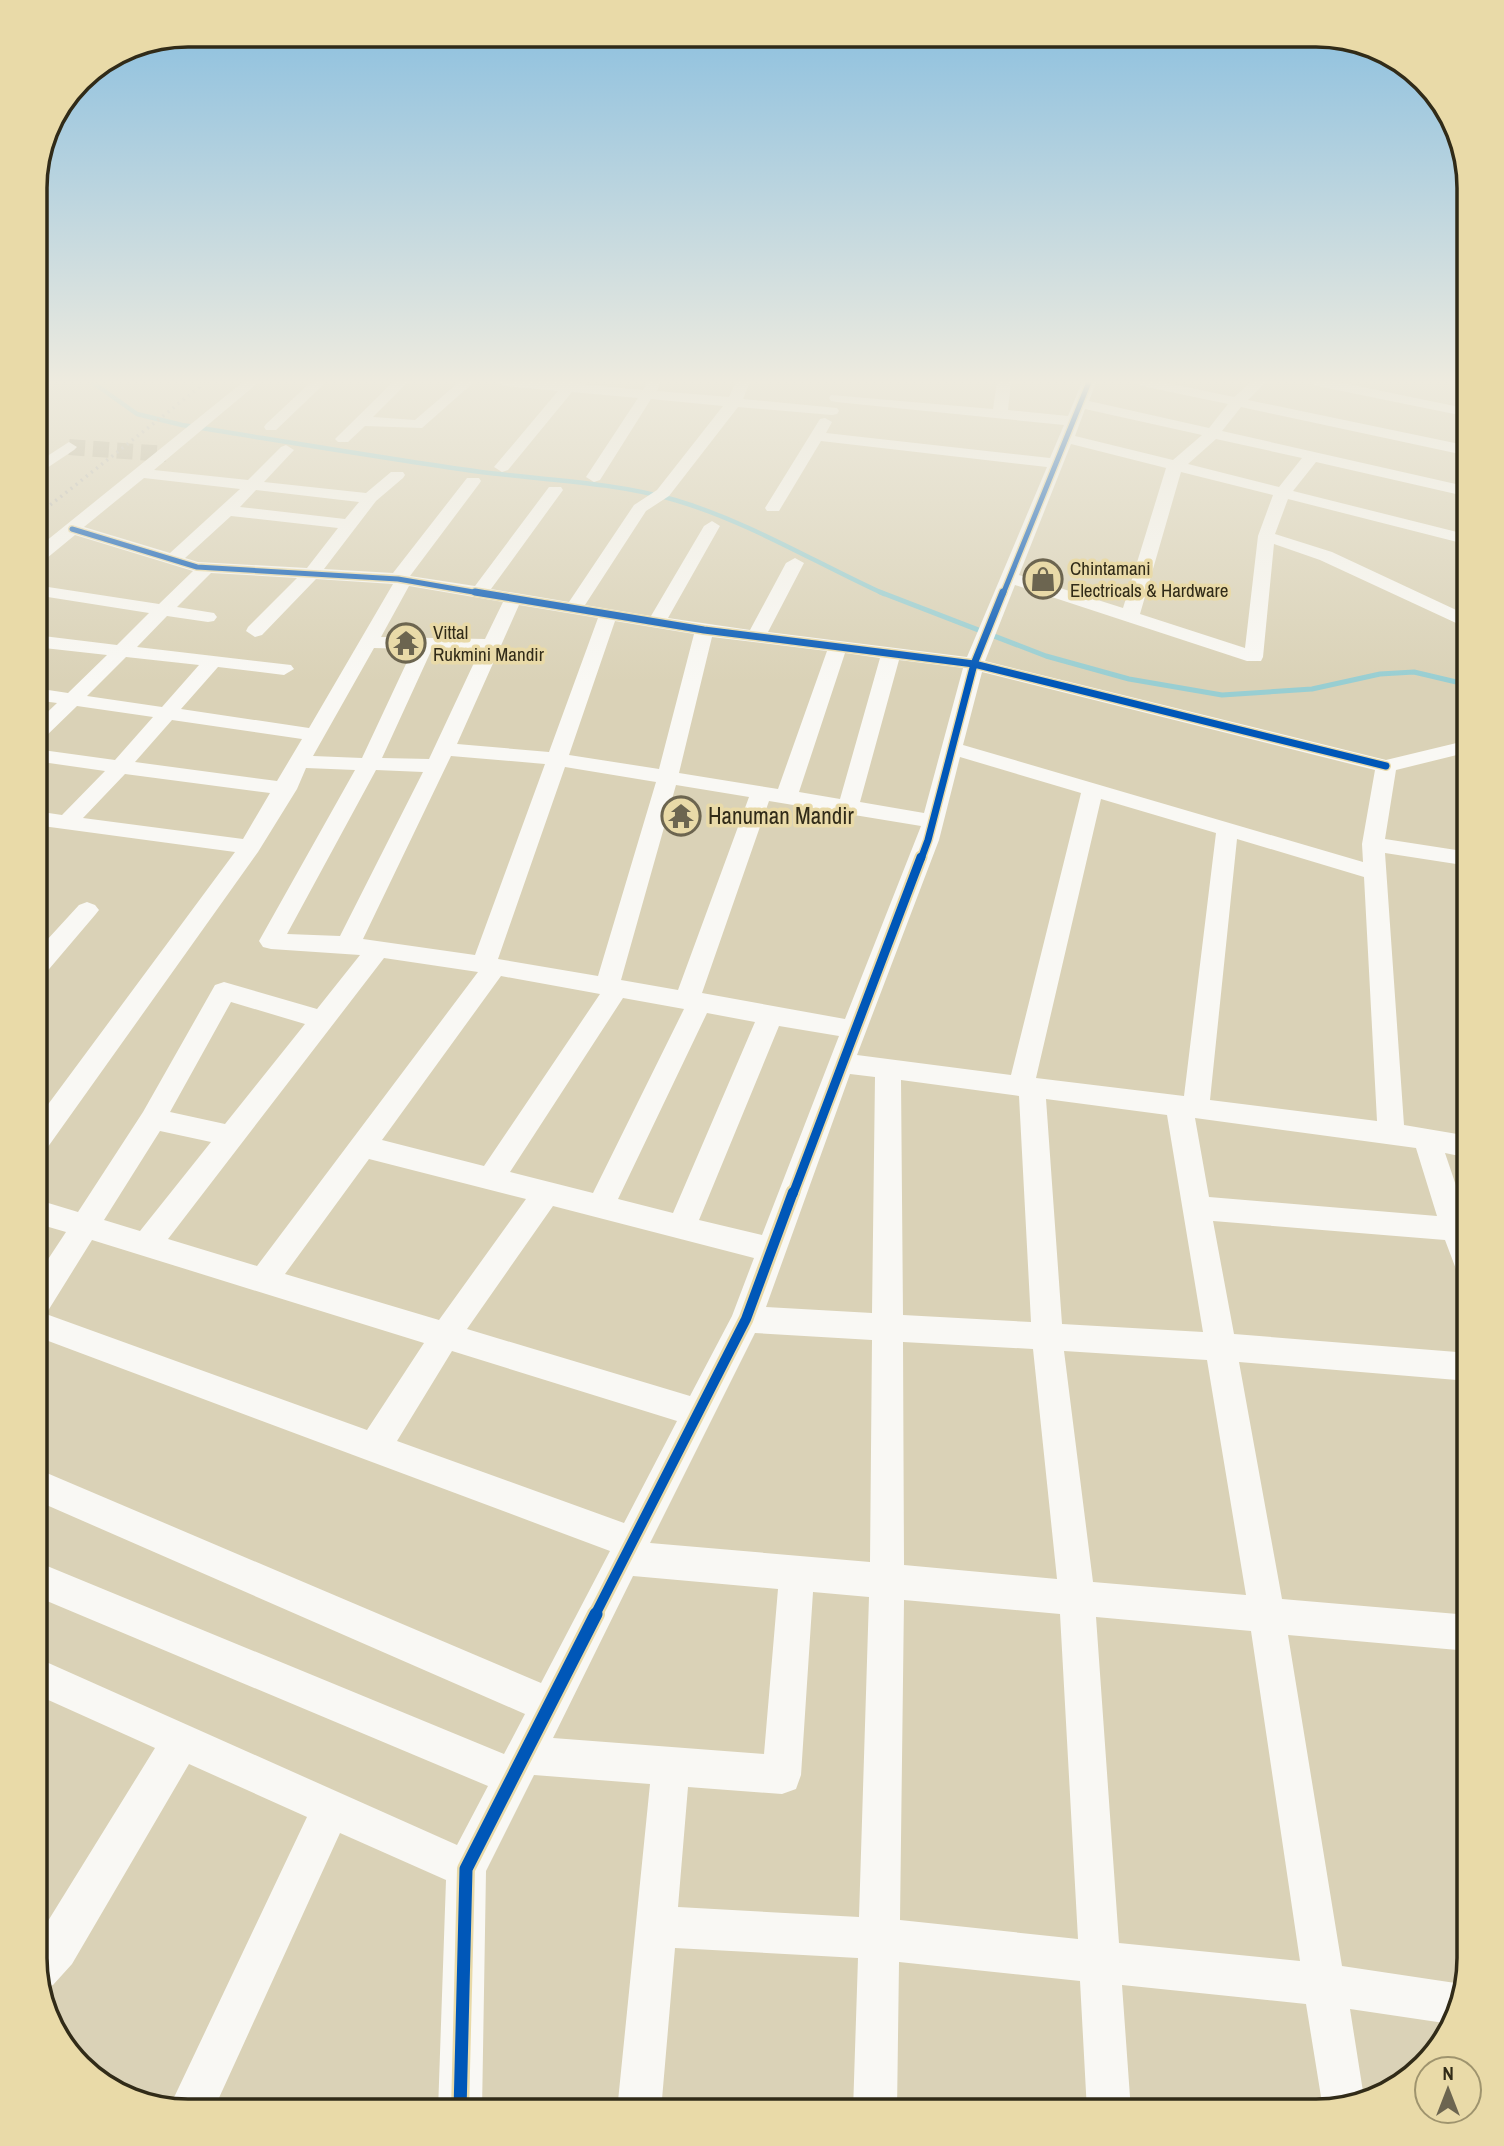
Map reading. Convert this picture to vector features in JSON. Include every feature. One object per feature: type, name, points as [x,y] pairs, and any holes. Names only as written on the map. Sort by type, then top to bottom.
[{"type":"street","points":[[48,549],[131,482]]},
{"type":"street","points":[[227,482],[370,498]]},
{"type":"street","points":[[173,560],[257,482]]},
{"type":"street","points":[[255,631],[312,573],[370,498],[389,482]]},
{"type":"street","points":[[47,1126],[250,847],[302,762],[401,580],[472,482]]},
{"type":"street","points":[[573,609],[640,508],[663,493],[671,482]]},
{"type":"street","points":[[773,508],[788,482]]},
{"type":"street","points":[[460,2098],[466,1869],[746,1319],[933,821],[982,645],[1048,482]]},
{"type":"street","points":[[1130,615],[1170,482]]},
{"type":"street","points":[[1230,482],[1457,537]]},
{"type":"street","points":[[1009,577],[1254,657],[1266,536],[1281,495],[1291,482]]},
{"type":"street","points":[[1422,482],[1457,490]]},
{"type":"street","points":[[479,593],[555,491]]},
{"type":"street","points":[[227,511],[349,524]]},
{"type":"street","points":[[657,621],[712,526]]},
{"type":"street","points":[[72,529],[206,568],[401,580],[704,630],[891,654],[982,645],[1386,766],[1457,749]]},
{"type":"street","points":[[1266,536],[1326,556],[1457,616]]},
{"type":"street","points":[[756,637],[795,563]]},
{"type":"street","points":[[48,724],[206,568]]},
{"type":"street","points":[[48,592],[208,617]]},
{"type":"street","points":[[348,945],[441,758],[513,599]]},
{"type":"street","points":[[263,1281],[489,966],[608,615]]},
{"type":"street","points":[[490,1178],[612,988],[704,630]]},
{"type":"street","points":[[48,642],[284,669]]},
{"type":"street","points":[[369,642],[492,645]]},
{"type":"street","points":[[425,643],[369,764],[271,941],[378,949],[693,1000],[854,1030]]},
{"type":"street","points":[[787,795],[838,647]]},
{"type":"street","points":[[848,807],[891,654]]},
{"type":"street","points":[[67,822],[121,766],[213,661]]},
{"type":"street","points":[[48,696],[317,735]]},
{"type":"street","points":[[952,747],[1375,873]]},
{"type":"street","points":[[48,757],[286,789]]},
{"type":"street","points":[[302,762],[369,764],[441,758],[557,759],[933,821]]},
{"type":"street","points":[[1386,766],[1373,844],[1391,1133]]},
{"type":"street","points":[[1093,789],[1027,1086],[1047,1337],[1077,1600],[1108,2099]]},
{"type":"street","points":[[600,1207],[693,1000],[762,791]]},
{"type":"street","points":[[48,820],[250,847]]},
{"type":"street","points":[[1227,829],[1187,1107],[1197,1208],[1267,1617],[1342,2096]]},
{"type":"street","points":[[1373,844],[1457,857]]},
{"type":"street","points":[[48,954],[86,910]]},
{"type":"street","points":[[146,1245],[378,949]]},
{"type":"street","points":[[47,1286],[153,1119],[224,991],[323,1020]]},
{"type":"street","points":[[681,1228],[770,1016]]},
{"type":"street","points":[[841,1063],[1391,1133],[1457,1145]]},
{"type":"street","points":[[875,2099],[887,1582],[888,1069]]},
{"type":"street","points":[[153,1119],[231,1136]]},
{"type":"street","points":[[1197,1208],[1457,1229],[1427,1140]]},
{"type":"street","points":[[362,1146],[772,1250]]},
{"type":"street","points":[[374,1448],[445,1336],[547,1193]]},
{"type":"street","points":[[47,1216],[699,1413]]},
{"type":"street","points":[[746,1319],[1222,1347],[1457,1366]]},
{"type":"street","points":[[47,1328],[374,1448],[628,1550],[797,1574],[1457,1632]]},
{"type":"street","points":[[47,1489],[550,1706]]},
{"type":"street","points":[[47,1583],[519,1766],[671,1766],[782,1775],[797,1574]]},
{"type":"street","points":[[47,1683],[466,1869]]},
{"type":"street","points":[[47,1960],[57,1949],[181,1741]]},
{"type":"street","points":[[640,2098],[671,1766]]},
{"type":"street","points":[[196,2098],[331,1809]]},
{"type":"street","points":[[656,1926],[879,1939],[1099,1960],[1449,2002]]},
{"type":"waterway","points":[[576,482],[651,494],[702,509],[755,531],[884,594]]},
{"type":"waterway","points":[[880,592],[1046,656],[1129,679],[1222,695],[1312,689],[1380,674],[1414,672],[1457,682]]},
{"type":"railway","points":[[48,507],[79,482]]},
{"type":"cycle path","points":[[460,2098],[466,1869],[746,1319],[841,1063],[928,840],[974,664],[1048,482]]},
{"type":"cycle path","points":[[72,529],[197,567],[398,579],[704,630],[974,664],[1386,766]]},
{"type":"place","name":"Chintamani Electricals & Hardware","points":[[1043,579]]},
{"type":"place","name":"Vittal Rukmini Mandir","points":[[406,643]]},
{"type":"place","name":"Hanuman Mandir","points":[[681,816]]}]
